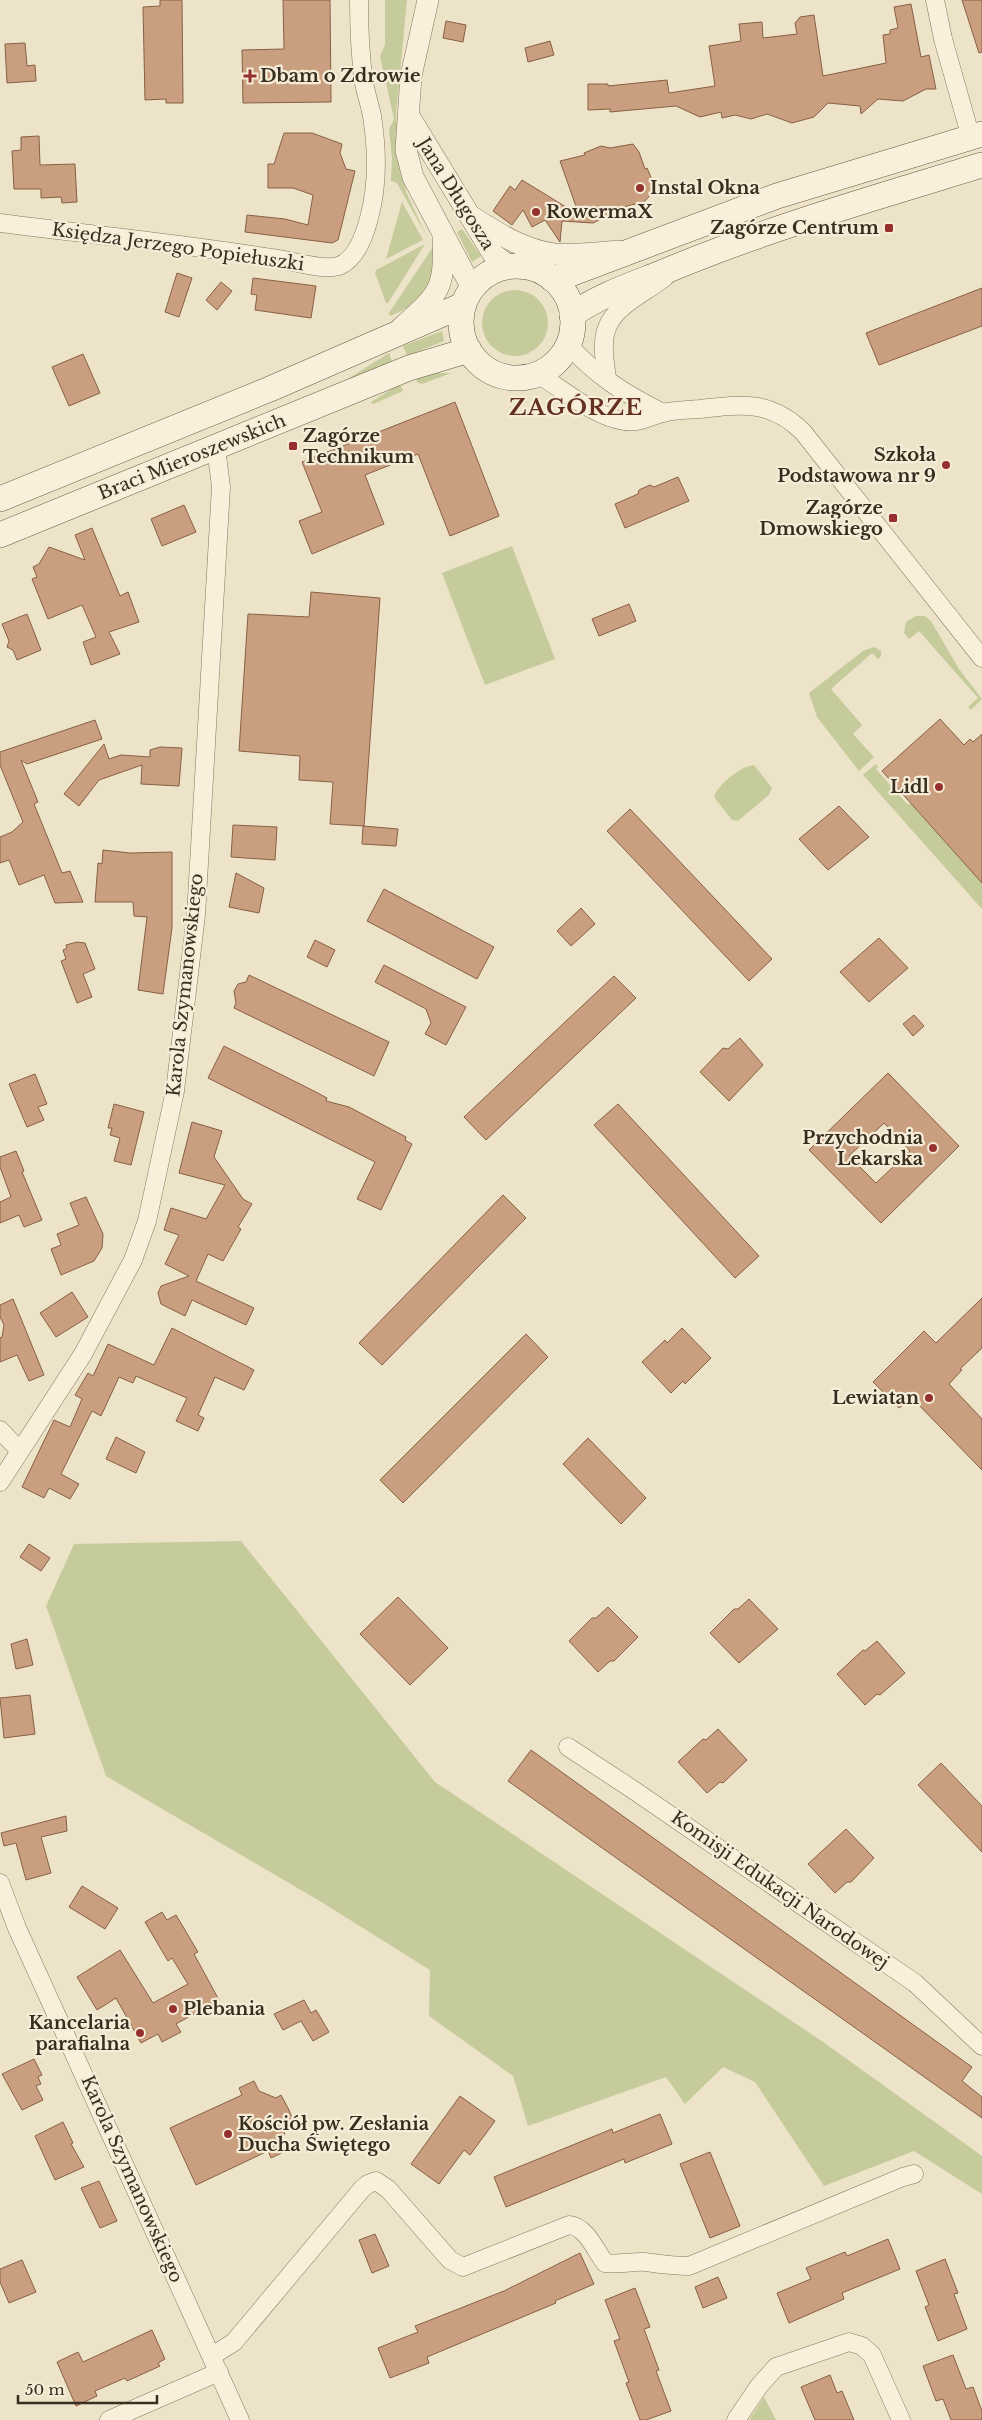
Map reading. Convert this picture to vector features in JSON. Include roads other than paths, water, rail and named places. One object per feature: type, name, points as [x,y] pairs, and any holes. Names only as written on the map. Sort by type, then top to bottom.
[{"type":"main road","points":[[552,278],[570,274],[777,196],[977,136]]},
{"type":"main road","points":[[572,315],[587,304],[683,263],[789,225],[982,165]]},
{"type":"main road","points":[[509,266],[524,266],[539,270],[552,278],[562,289],[569,301],[572,315],[572,330],[568,344],[556,362],[538,374],[522,377],[506,376],[492,371],[478,362],[468,350],[461,328],[468,296],[488,273],[509,266]]},
{"type":"main road","name":"Braci Mieroszewskich","points":[[0,499],[270,389],[390,337],[468,296]]},
{"type":"main road","name":"Braci Mieroszewskich","points":[[0,535],[409,368],[468,350]]},
{"type":"main road","points":[[137,442],[175,437],[194,439],[216,448],[221,433],[270,389]]},
{"type":"street","name":"Księdza Jerzego Popiełuszki","points":[[0,223],[222,250],[318,266],[340,266],[353,256],[369,218],[375,183],[374,138],[360,50],[359,0]]},
{"type":"street","name":"Jana Długosza","points":[[428,0],[411,76],[406,150],[413,177],[442,234],[468,296]]},
{"type":"street","points":[[935,0],[943,39],[977,136]]},
{"type":"street","name":"Jana Długosza","points":[[409,116],[446,180],[493,254],[509,266]]},
{"type":"street","points":[[470,216],[510,241],[540,251],[555,254],[630,251]]},
{"type":"street","points":[[390,337],[425,306],[438,290],[444,268],[442,234]]},
{"type":"street","points":[[607,379],[604,344],[612,317],[621,308],[648,292],[683,263]]},
{"type":"street","points":[[568,344],[581,360],[619,390],[663,413]]},
{"type":"street","points":[[538,374],[594,410],[611,418],[634,422],[663,413],[752,405],[774,411],[793,422],[819,452],[982,658]]},
{"type":"street","name":"Karola Szymanowskiego","points":[[0,1482],[83,1354],[134,1260],[147,1221],[174,1091],[197,896],[221,487],[216,448]]},
{"type":"street","points":[[0,1430],[19,1450]]},
{"type":"street","name":"Komisji Edukacji Narodowej","points":[[568,1747],[915,1983],[982,2046]]},
{"type":"street","name":"Karola Szymanowskiego","points":[[0,1883],[17,1928],[240,2420]]},
{"type":"street","points":[[212,2356],[234,2342],[368,2184],[376,2181],[388,2189],[450,2260],[463,2267],[569,2225],[576,2226],[585,2233],[605,2263],[619,2265],[644,2262],[665,2266],[689,2266],[914,2174]]},
{"type":"street","points":[[736,2420],[759,2386],[776,2366],[849,2342],[862,2346],[872,2355],[901,2420]]},
{"type":"street","points":[[109,2420],[219,2372]]},
{"type":"place","name":"Dbam o Zdrowie","points":[[250,76]]},
{"type":"place","name":"Instal Okna","points":[[640,188]]},
{"type":"place","name":"RowermaX","points":[[536,212]]},
{"type":"place","name":"Zagórze Centrum","points":[[889,228]]},
{"type":"place","name":"Zagórze Technikum","points":[[293,446]]},
{"type":"place","name":"Szkoła Podstawowa nr 9","points":[[946,465]]},
{"type":"place","name":"Zagórze Dmowskiego","points":[[893,518]]},
{"type":"place","name":"Lidl","points":[[939,787]]},
{"type":"place","name":"Przychodnia Lekarska","points":[[933,1148]]},
{"type":"place","name":"Lewiatan","points":[[929,1398]]},
{"type":"place","name":"Plebania","points":[[173,2009]]},
{"type":"place","name":"Kancelaria parafialna","points":[[140,2033]]},
{"type":"place","name":"Kościół pw. Zesłania Ducha Świętego","points":[[228,2134]]},
{"type":"district","name":"ZAGÓRZE","points":[[576,407]]}]
